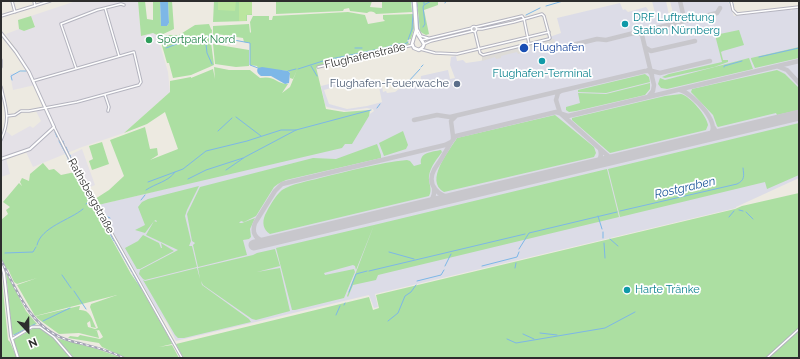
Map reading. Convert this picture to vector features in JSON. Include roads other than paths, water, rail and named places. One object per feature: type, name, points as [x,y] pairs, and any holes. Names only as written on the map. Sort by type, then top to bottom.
[{"type":"main road","name":"Flughafenstraße","points":[[414,1],[417,33],[424,44],[420,49],[415,48],[413,43],[416,31],[414,1]]},
{"type":"main road","name":"Flughafenstraße","points":[[413,43],[416,38],[421,39]]},
{"type":"street","points":[[12,1],[15,12]]},
{"type":"street","points":[[34,1],[35,6]]},
{"type":"street","points":[[1,16],[50,1]]},
{"type":"street","points":[[731,1],[734,12],[739,14],[799,7]]},
{"type":"street","points":[[76,68],[60,24],[105,8],[121,4],[124,5]]},
{"type":"street","points":[[105,8],[120,56]]},
{"type":"street","name":"Flughafenstraße","points":[[421,39],[472,28],[474,26],[482,29],[544,15],[549,32],[549,39],[483,55],[479,50]]},
{"type":"street","name":"Flughafenstraße","points":[[477,28],[522,16],[524,19]]},
{"type":"street","points":[[524,19],[529,44]]},
{"type":"street","points":[[417,28],[421,36],[430,38]]},
{"type":"street","points":[[472,28],[479,50]]},
{"type":"street","points":[[424,44],[474,31],[477,28]]},
{"type":"street","name":"Flughafenstraße","points":[[420,49],[435,53],[457,54],[479,50],[549,32]]},
{"type":"street","name":"Rathsbergstraße","points":[[1,33],[19,56],[33,81],[73,165],[182,358]]},
{"type":"street","name":"Flughafenstraße","points":[[318,67],[413,43]]},
{"type":"street","points":[[501,44],[502,50]]},
{"type":"street","points":[[7,116],[15,115],[20,110],[73,103],[141,84],[134,52],[33,81]]},
{"type":"street","points":[[1,60],[1,67]]},
{"type":"street","points":[[1,87],[7,116],[7,127],[1,140]]},
{"type":"street","points":[[105,95],[109,107],[108,111]]},
{"type":"street","points":[[1,159],[30,149],[54,127]]},
{"type":"street","points":[[1,264],[4,273],[12,339],[18,358]]},
{"type":"street","points":[[12,339],[32,327],[40,327],[54,337],[72,358]]},
{"type":"street","points":[[767,358],[799,329]]},
{"type":"water","points":[[160,1],[168,1],[169,23],[167,26],[161,26]]},
{"type":"water","points":[[262,67],[288,71],[290,73],[289,83],[285,84],[271,76],[261,76],[257,70],[258,68]]},
{"type":"waterway","points":[[412,1],[413,12]]},
{"type":"waterway","points":[[423,27],[425,24],[423,7],[431,1]]},
{"type":"waterway","points":[[546,6],[563,1]]},
{"type":"waterway","points":[[732,1],[733,5]]},
{"type":"waterway","points":[[526,15],[540,8]]},
{"type":"waterway","points":[[417,9],[419,30]]},
{"type":"waterway","points":[[412,29],[413,14]]},
{"type":"waterway","points":[[408,40],[412,29]]},
{"type":"waterway","points":[[166,48],[193,38],[211,36]]},
{"type":"waterway","points":[[212,36],[250,43],[250,65],[258,68]]},
{"type":"waterway","points":[[298,69],[326,60],[397,44],[405,44],[408,42]]},
{"type":"waterway","points":[[206,44],[207,53],[212,64]]},
{"type":"waterway","points":[[355,48],[362,48]]},
{"type":"waterway","name":"Rostgraben","points":[[759,57],[799,48]]},
{"type":"waterway","name":"Rostgraben","points":[[724,67],[742,61]]},
{"type":"waterway","points":[[311,66],[317,76]]},
{"type":"waterway","points":[[288,71],[296,69]]},
{"type":"waterway","points":[[408,82],[420,69]]},
{"type":"waterway","points":[[12,80],[11,76],[20,71],[26,71]]},
{"type":"waterway","points":[[401,88],[407,84]]},
{"type":"waterway","points":[[377,108],[380,104]]},
{"type":"waterway","points":[[226,170],[245,157],[296,130],[371,110]]},
{"type":"waterway","points":[[236,117],[261,136]]},
{"type":"waterway","points":[[218,131],[232,118]]},
{"type":"waterway","points":[[148,182],[183,169],[206,151],[247,141],[281,130],[296,130]]},
{"type":"waterway","points":[[55,132],[57,137]]},
{"type":"waterway","points":[[59,141],[68,158]]},
{"type":"waterway","points":[[66,147],[69,154]]},
{"type":"waterway","points":[[188,179],[206,170],[243,158]]},
{"type":"waterway","points":[[68,159],[91,200],[86,204]]},
{"type":"waterway","points":[[72,160],[87,186]]},
{"type":"waterway","name":"Rostgraben","points":[[620,211],[737,184],[743,178],[743,168]]},
{"type":"waterway","points":[[146,190],[165,180],[175,172]]},
{"type":"waterway","points":[[141,200],[145,195]]},
{"type":"waterway","points":[[92,202],[114,241]]},
{"type":"waterway","points":[[97,205],[100,210]]},
{"type":"waterway","points":[[37,245],[44,233],[83,209]]},
{"type":"waterway","points":[[739,210],[743,211]]},
{"type":"waterway","points":[[729,217],[734,211]]},
{"type":"waterway","name":"Rostgraben","points":[[519,249],[529,233],[617,212]]},
{"type":"waterway","points":[[746,212],[753,219]]},
{"type":"waterway","points":[[103,214],[111,229]]},
{"type":"waterway","points":[[104,215],[110,218]]},
{"type":"waterway","points":[[598,216],[602,229]]},
{"type":"waterway","points":[[603,232],[603,238]]},
{"type":"waterway","points":[[369,271],[525,234]]},
{"type":"waterway","points":[[610,239],[618,246]]},
{"type":"waterway","points":[[115,242],[132,272]]},
{"type":"waterway","points":[[604,243],[605,258]]},
{"type":"waterway","points":[[5,253],[33,252],[36,247]]},
{"type":"waterway","points":[[389,252],[414,259]]},
{"type":"waterway","points":[[482,266],[517,257],[519,252]]},
{"type":"waterway","name":"Rostgraben","points":[[445,266],[451,254]]},
{"type":"waterway","points":[[515,268],[516,263]]},
{"type":"waterway","name":"Rostgraben","points":[[417,281],[441,275],[444,270]]},
{"type":"waterway","points":[[349,292],[356,274],[367,271]]},
{"type":"waterway","points":[[133,274],[141,288]]},
{"type":"waterway","points":[[62,275],[71,288]]},
{"type":"waterway","name":"Rostgraben","points":[[388,321],[398,313],[405,296],[411,292],[416,285]]},
{"type":"waterway","points":[[74,291],[86,309]]},
{"type":"waterway","points":[[336,315],[340,306]]},
{"type":"waterway","points":[[43,321],[70,308]]},
{"type":"waterway","points":[[507,339],[516,343],[605,328],[635,312]]},
{"type":"waterway","points":[[14,335],[35,324]]},
{"type":"waterway","points":[[540,333],[557,335]]},
{"type":"waterway","points":[[523,334],[534,339]]},
{"type":"railway","points":[[1,260],[27,309],[46,328],[57,336],[105,350],[124,358]]},
{"type":"place","name":"DRF Luftrettung Station Nürnberg","points":[[625,24]]},
{"type":"place","name":"Sportpark Nord","points":[[149,40]]},
{"type":"place","name":"Flughafen","points":[[524,48]]},
{"type":"place","name":"Flughafen-Terminal","points":[[542,61]]},
{"type":"place","name":"Flughafen-Feuerwache","points":[[457,84]]},
{"type":"place","name":"Harte Tränke","points":[[627,290]]}]
